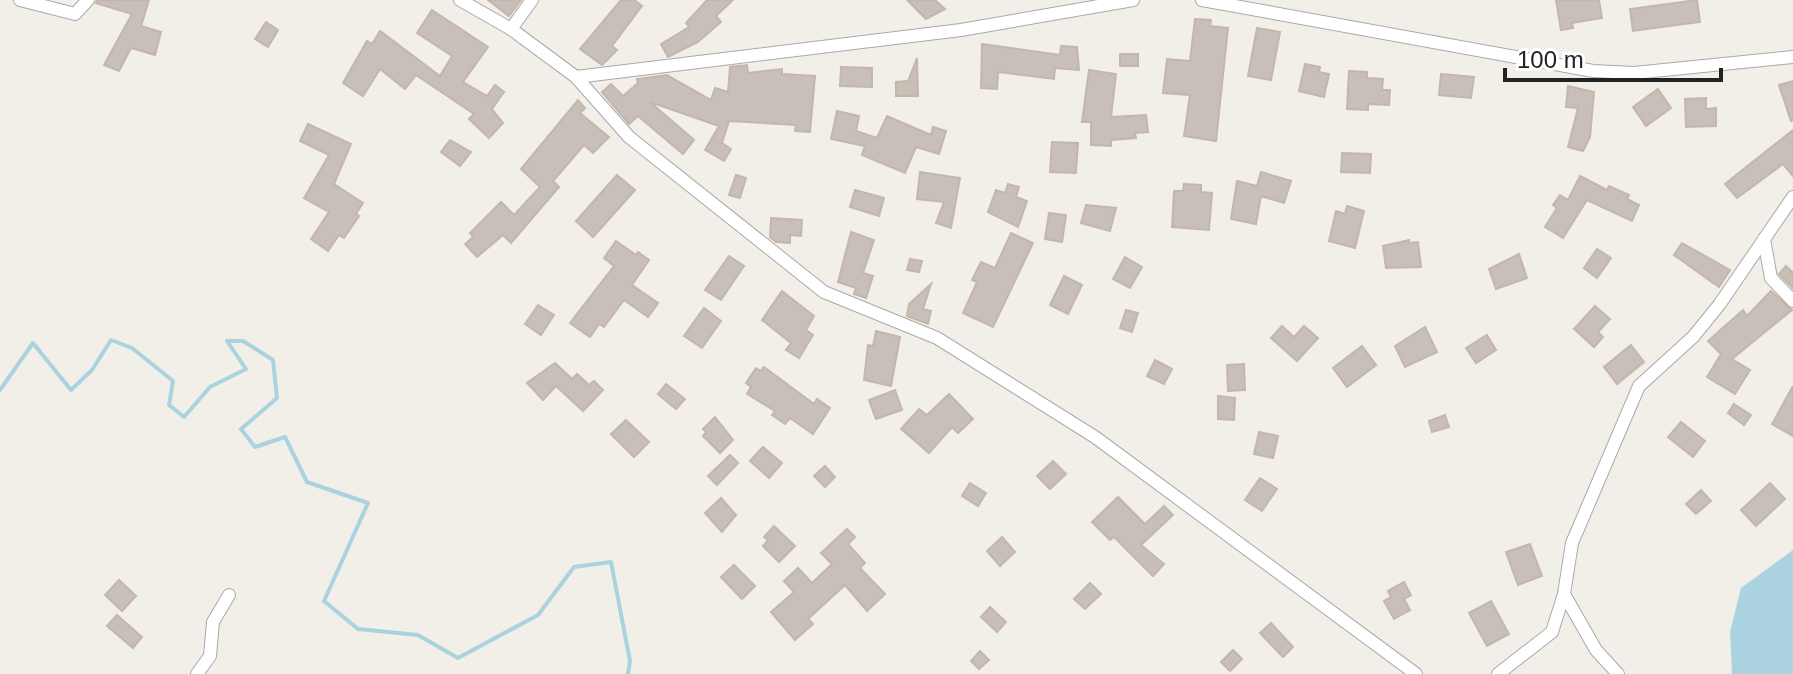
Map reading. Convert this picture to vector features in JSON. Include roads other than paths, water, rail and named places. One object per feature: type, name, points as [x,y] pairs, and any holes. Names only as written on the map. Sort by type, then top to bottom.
[{"type":"street","points":[[20,0],[75,14],[88,0]]},
{"type":"street","points":[[460,0],[511,29],[576,77],[629,137],[824,292],[937,338],[1095,437],[1416,674]]},
{"type":"street","points":[[511,29],[532,0]]},
{"type":"street","points":[[576,77],[961,30],[1133,0]]},
{"type":"street","points":[[1202,0],[1593,71],[1634,73],[1793,57]]},
{"type":"street","points":[[1498,674],[1552,632],[1564,594],[1572,543],[1639,386],[1693,337],[1793,197]]},
{"type":"street","points":[[1764,239],[1771,278],[1793,301]]},
{"type":"street","points":[[1564,594],[1596,650],[1618,674]]},
{"type":"street","points":[[197,674],[210,656],[213,622],[229,595]]},
{"type":"water","points":[[1793,550],[1793,674],[1732,674],[1730,632],[1741,588]]},
{"type":"waterway","points":[[0,390],[33,343],[71,390],[92,370],[111,340],[132,348],[173,381],[169,405],[184,417],[210,387],[246,369],[227,341],[243,341],[273,360],[277,398],[241,429],[255,447],[285,437],[307,482],[368,503],[324,601],[358,629],[418,635],[458,658],[538,615],[574,567],[611,562],[630,661],[628,674]]}]
